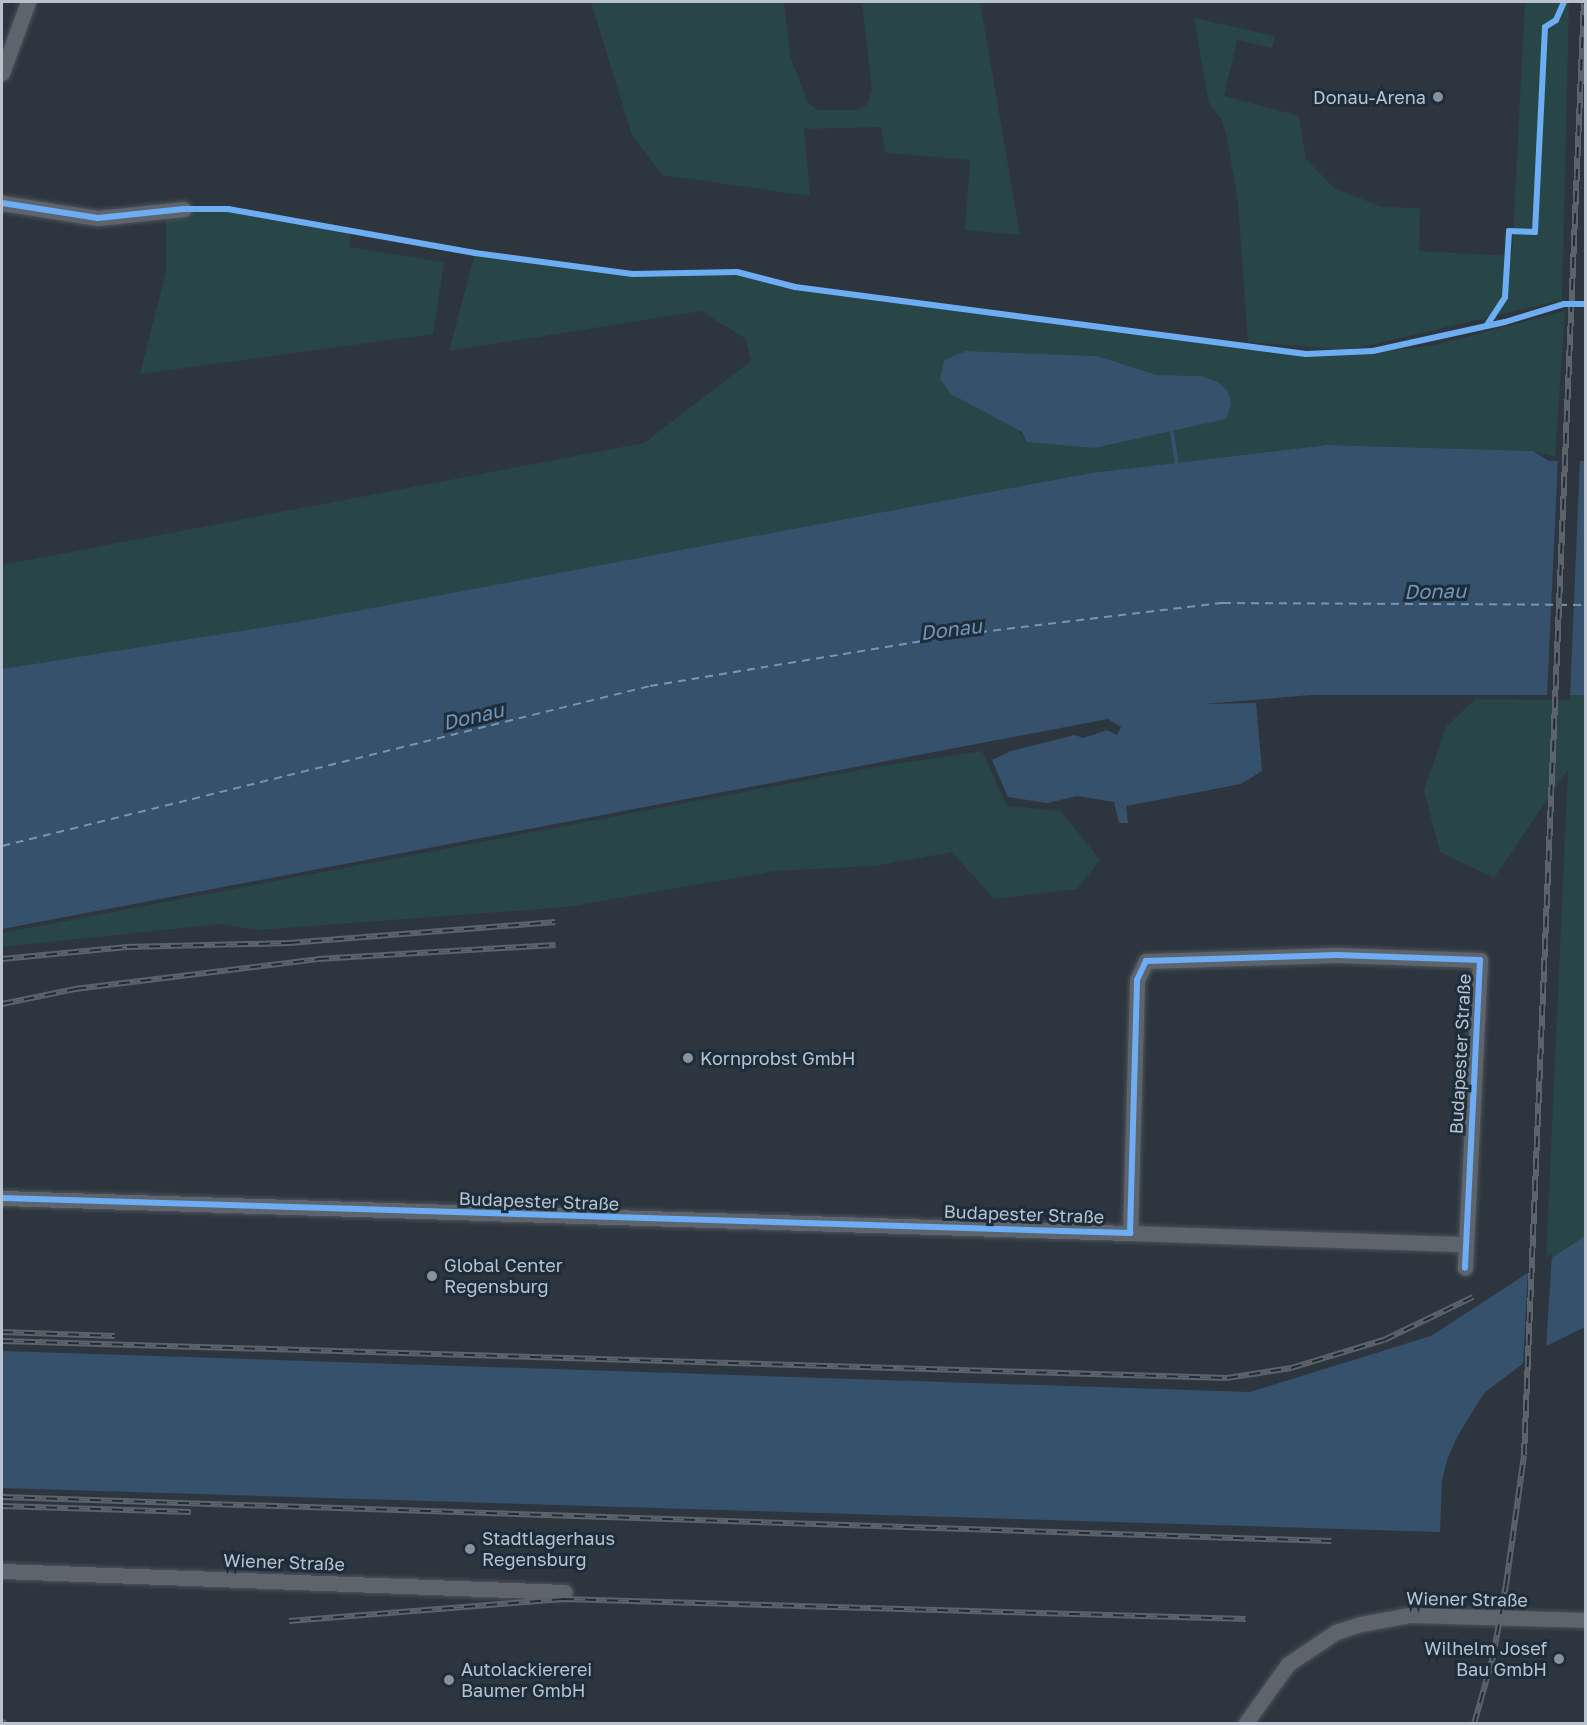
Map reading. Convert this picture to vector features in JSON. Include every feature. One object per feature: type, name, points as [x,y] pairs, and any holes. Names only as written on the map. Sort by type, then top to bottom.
[{"type":"street","points":[[2,73],[28,2]]},
{"type":"street","points":[[2,203],[98,218],[184,209]]},
{"type":"street","name":"Budapester Straße","points":[[1130,1233],[1139,969],[1156,958],[1338,955],[1480,960],[1465,1268]]},
{"type":"street","name":"Budapester Straße","points":[[2,1198],[1466,1244]]},
{"type":"street","name":"Wiener Straße","points":[[2,1571],[566,1592]]},
{"type":"street","name":"Wiener Straße","points":[[1245,1724],[1288,1664],[1336,1632],[1361,1624],[1410,1615],[1586,1620]]},
{"type":"green space","points":[[591,2],[784,2],[790,55],[808,103],[818,110],[858,110],[867,104],[872,91],[862,2],[980,2],[1020,235],[965,230],[970,160],[886,153],[881,127],[804,129],[810,196],[662,175],[632,135]]},
{"type":"green space","points":[[1525,2],[1569,2],[1562,300],[1348,350],[1248,342],[1238,202],[1227,137],[1221,119],[1209,103],[1194,18],[1275,36],[1272,48],[1237,40],[1224,96],[1299,116],[1306,159],[1334,188],[1382,207],[1420,208],[1419,251],[1512,256]]},
{"type":"green space","points":[[228,209],[351,233],[349,247],[444,262],[433,334],[140,374],[166,271],[166,210]]},
{"type":"green space","points":[[475,253],[633,274],[737,272],[795,287],[1306,354],[1350,355],[1436,345],[1565,311],[1555,456],[1533,451],[1327,445],[1091,473],[297,622],[2,669],[2,565],[644,443],[751,361],[746,339],[701,311],[449,351]],"holes":[[[966,351],[1097,356],[1157,375],[1201,376],[1218,382],[1228,391],[1026,442]]]},
{"type":"green space","points":[[1571,694],[1585,695],[1585,1236],[1546,1261],[1568,769],[1494,878],[1440,852],[1424,790],[1446,727],[1475,699],[1570,700]]},
{"type":"green space","points":[[982,751],[1007,806],[1061,811],[1100,860],[1077,889],[994,899],[952,852],[875,866],[775,871],[567,907],[257,930],[221,924],[2,947],[2,933],[875,767]]},
{"type":"water","points":[[966,351],[1097,356],[1157,375],[1202,376],[1218,382],[1228,391],[1231,404],[1226,419],[1094,448],[1026,442],[1022,432],[951,394],[940,379],[944,360]]},
{"type":"water","name":"Donau","points":[[1327,445],[1533,451],[1549,461],[1585,461],[1585,695],[1310,695],[1204,704],[1256,703],[1262,771],[1241,784],[1126,806],[1128,823],[1119,823],[1114,802],[1077,796],[1047,803],[1008,797],[992,760],[1011,751],[1075,735],[1083,738],[1107,730],[1117,735],[1121,727],[1108,719],[2,929],[2,669],[297,622],[1091,473]]},
{"type":"water","points":[[1585,1236],[1585,1327],[1546,1346],[1484,1393],[1457,1437],[1447,1460],[1442,1481],[1440,1532],[2,1488],[2,1351],[1250,1392],[1431,1336]]},
{"type":"pier","points":[[1558,458],[1580,458],[1570,697],[1547,697]]},
{"type":"pier","points":[[1552,1254],[1546,1349],[1523,1365],[1528,1269]]},
{"type":"waterway","points":[[1172,433],[1177,463]]},
{"type":"ferry route","points":[[2,846],[650,686],[965,634],[1223,603],[1586,605]]},
{"type":"railway","points":[[1474,1724],[1493,1657],[1506,1585],[1524,1455],[1584,2]]},
{"type":"railway","points":[[2,959],[127,947],[289,943],[555,922]]},
{"type":"railway","points":[[2,1004],[75,989],[318,959],[556,945]]},
{"type":"railway","points":[[2,1341],[1227,1378],[1291,1368],[1384,1340],[1473,1297]]},
{"type":"railway","points":[[2,1332],[115,1336]]},
{"type":"railway","points":[[2,1497],[1331,1541]]},
{"type":"railway","points":[[2,1506],[191,1512]]},
{"type":"railway","points":[[289,1621],[563,1599],[1246,1619]]},
{"type":"railway","points":[[2,1721],[5,1724]]},
{"type":"cycle path","points":[[1487,325],[1505,297],[1509,231],[1535,232],[1545,27],[1556,20],[1564,2]]},
{"type":"cycle path","points":[[2,203],[98,218],[184,209],[228,209],[475,253],[633,274],[737,272],[795,287],[1306,354],[1373,351],[1505,322],[1564,304],[1586,304]]},
{"type":"cycle path","points":[[2,1198],[1130,1233],[1137,980],[1146,961],[1337,955],[1480,960],[1465,1268]]},
{"type":"place","name":"Donau-Arena","points":[[1438,97]]},
{"type":"place","name":"Kornprobst GmbH","points":[[688,1058]]},
{"type":"place","name":"Global Center Regensburg","points":[[432,1276]]},
{"type":"place","name":"Stadtlagerhaus Regensburg","points":[[470,1549]]},
{"type":"place","name":"Wilhelm Josef Bau GmbH","points":[[1559,1659]]},
{"type":"place","name":"Autolackiererei Baumer GmbH","points":[[449,1680]]}]
